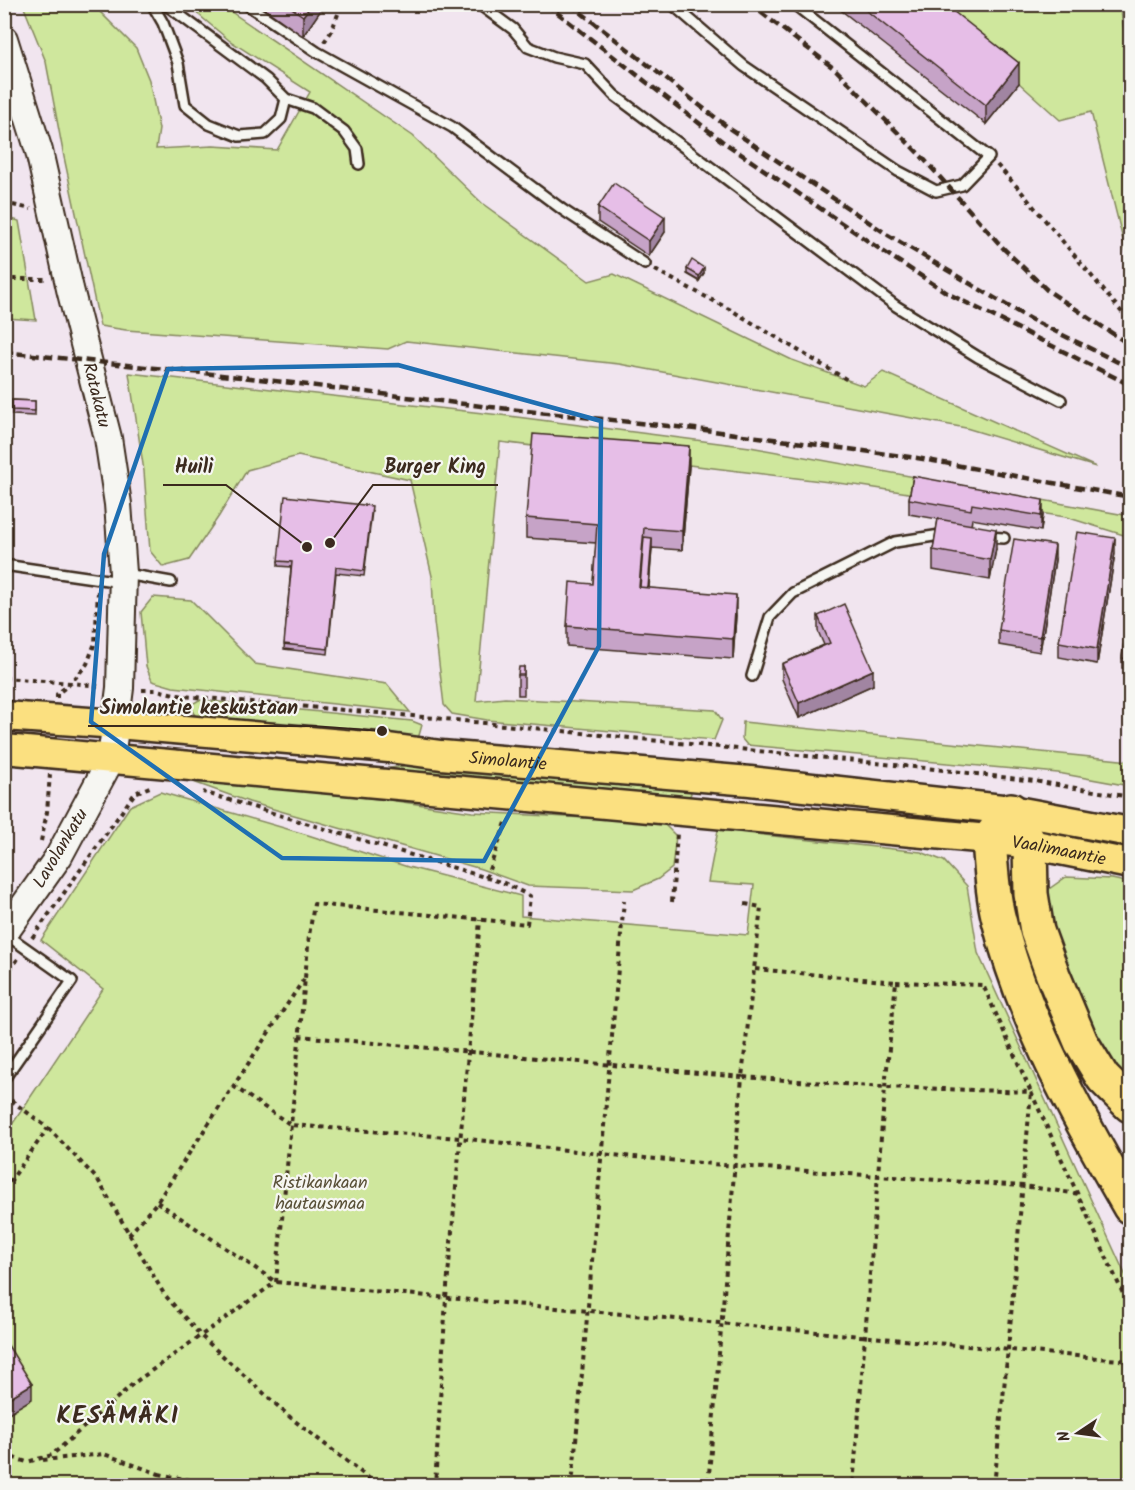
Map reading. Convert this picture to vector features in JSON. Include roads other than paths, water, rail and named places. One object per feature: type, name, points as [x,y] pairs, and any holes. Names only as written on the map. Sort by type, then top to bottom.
[{"type":"highway","points":[[1131,1105],[1103,1078],[1081,1042],[1053,975],[1037,931],[1031,894],[1030,844],[1011,810],[989,839],[998,915],[1019,984],[1065,1090],[1131,1207]]},
{"type":"main road","name":"Ratakatu","points":[[4,39],[39,152],[70,289],[108,438],[118,504],[115,578],[120,688],[111,759]]},
{"type":"main road","name":"Simolantie","points":[[4,716],[117,724],[389,748],[441,755],[750,781],[1011,810]]},
{"type":"main road","name":"Simolantie","points":[[4,749],[989,839]]},
{"type":"main road","name":"Lavolankatu","points":[[11,939],[111,759]]},
{"type":"main road","name":"Vaalimaantie","points":[[1011,810],[1131,831]]},
{"type":"main road","name":"Vaalimaantie","points":[[989,839],[1030,844],[1131,864]]},
{"type":"lane","points":[[152,4],[163,23],[178,63],[184,105],[209,124],[239,136],[265,134],[281,119],[286,99]]},
{"type":"lane","points":[[165,4],[266,79],[286,99],[313,108],[344,131],[357,149],[359,164]]},
{"type":"lane","points":[[246,4],[317,52],[452,127],[563,210],[645,264]]},
{"type":"lane","points":[[479,4],[513,29],[528,47],[554,57],[585,64],[614,95],[896,306],[978,357],[1061,400]]},
{"type":"lane","points":[[672,4],[754,73],[878,158],[936,191],[962,185],[989,157],[794,4]]},
{"type":"lane","points":[[752,676],[770,617],[792,593],[895,542],[945,534],[956,535]]},
{"type":"lane","points":[[980,536],[1004,538]]},
{"type":"lane","points":[[4,565],[171,582]]},
{"type":"lane","points":[[4,1078],[72,981],[11,939]]},
{"type":"railway","points":[[546,4],[722,141],[881,250],[949,294],[1130,385]]},
{"type":"railway","points":[[570,4],[730,129],[888,235],[1030,319],[1130,368]]},
{"type":"railway","points":[[750,4],[836,70],[922,157],[1004,249],[1047,290],[1130,345]]},
{"type":"railway","points":[[4,352],[705,430],[917,458],[1130,497]]},
{"type":"place","name":"Burger King","points":[[330,543]]},
{"type":"place","name":"Huili","points":[[307,547]]},
{"type":"place","name":"Simolantie keskustaan","points":[[382,731]]},
{"type":"district","name":"KESÄMÄKI","points":[[118,1415]]},
{"type":"park label","name":"Ristikankaan hautausmaa","points":[[320,1192]]}]
